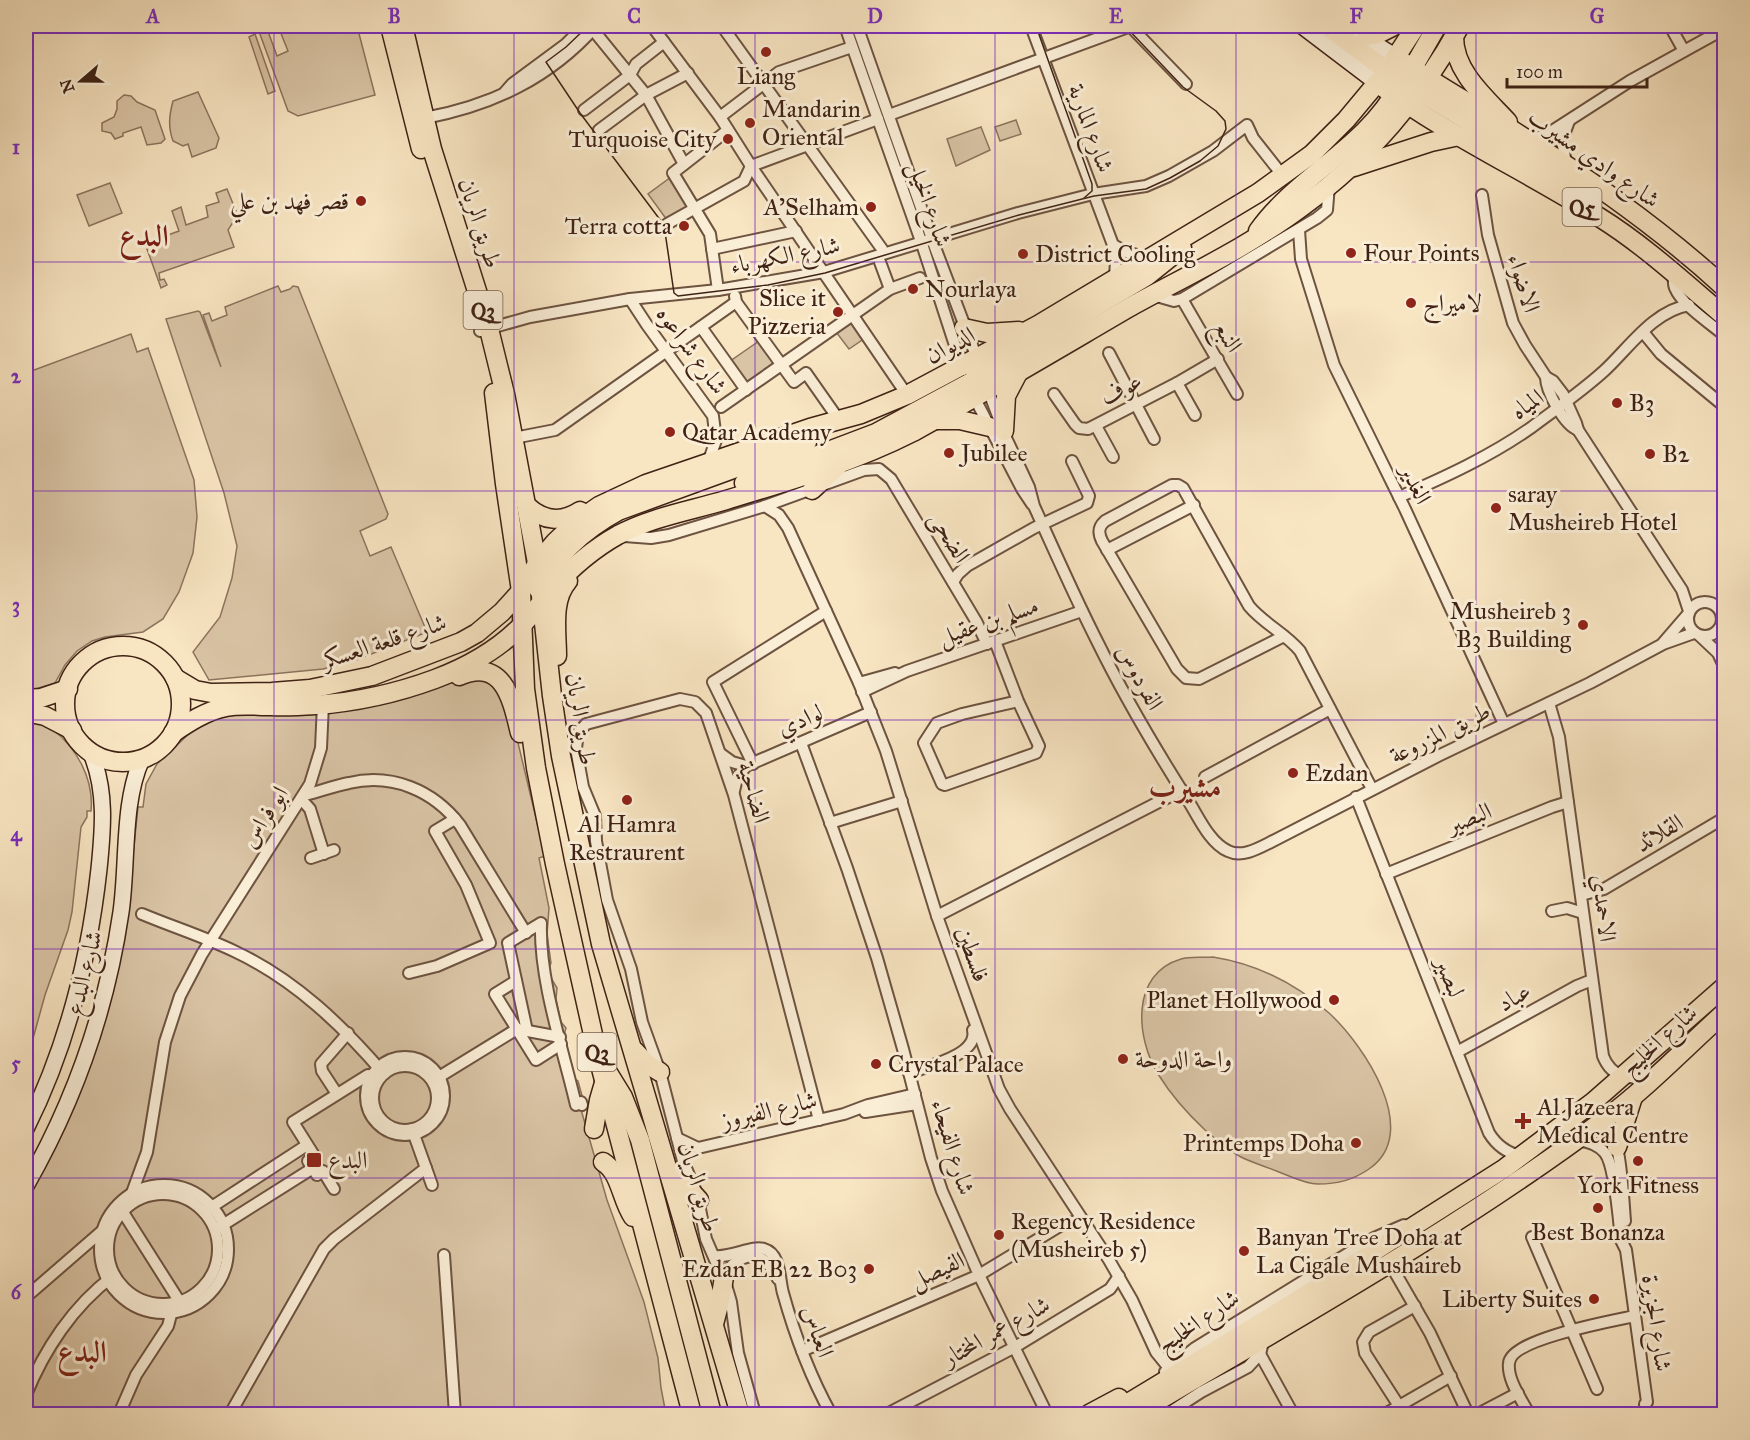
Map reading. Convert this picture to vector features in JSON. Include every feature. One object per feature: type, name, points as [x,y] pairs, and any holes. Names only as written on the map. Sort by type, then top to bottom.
[{"type":"main road","name":"طريق الريان","points":[[390,26],[416,135],[506,393],[507,434],[504,484],[534,585]]},
{"type":"main road","name":"طريق الريان","points":[[403,26],[440,175],[484,330]]},
{"type":"main road","name":"شارع وادي مشيرب","points":[[1302,26],[1403,81],[1524,137],[1638,217],[1725,287]]},
{"type":"main road","points":[[1327,26],[1403,81],[1560,177],[1603,191]]},
{"type":"main road","points":[[1364,35],[1383,32],[1394,26]]},
{"type":"main road","points":[[1403,81],[1416,26]]},
{"type":"main road","points":[[1252,240],[1276,208],[1349,146],[1377,116],[1403,81],[1437,26]]},
{"type":"main road","points":[[1403,81],[1457,31]]},
{"type":"main road","points":[[1457,31],[1456,55],[1466,74],[1524,137]]},
{"type":"main road","name":"Q5","points":[[1364,35],[1403,81]]},
{"type":"main road","name":"شارع وادي مشيرب","points":[[1403,81],[1426,117],[1601,218],[1675,280],[1725,316]]},
{"type":"main road","name":"الديوان","points":[[511,620],[534,585],[555,542],[576,522],[615,498],[646,483],[875,409],[908,395],[1019,371],[1252,240],[1303,207],[1349,168],[1389,128],[1403,81]]},
{"type":"main road","name":"الديوان","points":[[534,585],[561,579],[596,549],[656,518],[760,490],[844,462],[890,443],[934,420],[975,379],[1038,325],[1283,176],[1403,81]]},
{"type":"main road","points":[[1349,168],[1431,142],[1459,136]]},
{"type":"main road","points":[[691,509],[743,484],[846,446],[883,429],[975,379],[1147,276],[1168,261],[1207,224]]},
{"type":"main road","points":[[964,328],[998,334],[1038,325]]},
{"type":"main road","points":[[934,420],[960,420],[997,429],[1006,396],[1019,371]]},
{"type":"main road","points":[[534,585],[572,544],[595,525],[618,511],[814,439],[831,430],[842,419]]},
{"type":"main road","name":"طريق الريان","points":[[507,434],[527,506],[534,585],[561,756],[602,944],[632,1047],[676,1165],[714,1324],[740,1414]]},
{"type":"main road","points":[[812,490],[844,462]]},
{"type":"main road","points":[[527,506],[546,518],[562,519],[572,516],[596,500],[605,497],[615,498]]},
{"type":"main road","points":[[561,756],[564,733],[556,672],[558,598],[565,585],[589,562],[596,549]]},
{"type":"main road","name":"شارع قلعة العسكر","points":[[173,733],[199,717],[225,707],[332,703],[389,693],[452,672],[495,649],[534,585]]},
{"type":"main road","name":"طريق الريان","points":[[511,620],[557,875],[598,1057],[692,1414]]},
{"type":"main road","points":[[332,703],[460,658],[494,637],[511,620],[534,649],[546,735],[561,804],[584,896],[602,944]]},
{"type":"main road","name":"شارع قلعة العسكر","points":[[175,678],[195,690],[212,693],[291,691],[329,686],[372,676],[449,648],[477,633],[511,620]]},
{"type":"main road","points":[[116,646],[133,647],[150,652],[164,663],[175,678],[180,693],[181,710],[173,733],[163,746],[142,759],[115,761],[102,758],[90,752],[72,730],[66,710],[68,689],[74,673],[85,660],[99,651],[116,646]]},
{"type":"main road","points":[[418,685],[432,687],[473,672],[484,672],[500,680],[510,696],[524,746],[536,768]]},
{"type":"main road","points":[[26,699],[41,698],[68,689]]},
{"type":"main road","points":[[26,712],[45,716],[72,730]]},
{"type":"main road","name":"شارع البدع","points":[[26,1129],[47,1083],[62,1042],[81,980],[92,927],[103,818],[100,780],[90,752]]},
{"type":"main road","name":"شارع البدع","points":[[26,1186],[68,1100],[101,1006],[122,910],[131,790],[142,759]]},
{"type":"main road","name":"شارع الخليج","points":[[1110,1414],[1167,1374],[1425,1220],[1521,1156],[1580,1113],[1725,987]]},
{"type":"main road","name":"شارع الخليج","points":[[1136,1414],[1262,1346],[1389,1262],[1473,1210],[1606,1118],[1725,1013]]},
{"type":"main road","points":[[632,1047],[641,1059],[660,1072]]},
{"type":"main road","points":[[598,1057],[623,1097],[640,1140],[712,1414]]},
{"type":"main road","points":[[594,1129],[598,1100],[604,1082]]},
{"type":"main road","points":[[1617,1147],[1634,1095]]},
{"type":"main road","points":[[603,1162],[613,1171],[627,1207],[645,1231]]},
{"type":"main road","points":[[676,1165],[679,1179],[699,1200]]},
{"type":"main road","points":[[714,1324],[724,1277]]},
{"type":"main road","name":"شارع الخليج","points":[[1089,1414],[1167,1374]]},
{"type":"street","points":[[425,118],[464,108],[524,86],[550,69],[591,26],[646,95],[684,164]]},
{"type":"street","points":[[652,26],[720,117],[750,166],[908,395]]},
{"type":"street","points":[[722,26],[882,249]]},
{"type":"street","name":"شارع الخيل","points":[[844,26],[887,120],[927,241],[964,328],[975,379]]},
{"type":"street","name":"شارع الخيل","points":[[857,26],[975,379]]},
{"type":"street","name":"شارع المارية","points":[[1031,26],[1113,244],[1116,259],[1115,279]]},
{"type":"street","points":[[667,224],[744,181],[750,166],[887,120],[902,110],[1131,26],[1186,84]]},
{"type":"street","points":[[1670,26],[1684,51]]},
{"type":"street","points":[[1524,137],[1546,135],[1603,97],[1725,29]]},
{"type":"street","points":[[584,110],[630,75],[636,64],[664,42]]},
{"type":"street","points":[[720,117],[779,72],[852,46]]},
{"type":"street","points":[[599,130],[646,95],[687,74]]},
{"type":"street","points":[[1567,167],[1562,140],[1570,119]]},
{"type":"street","name":"شارع الكهرباء","points":[[484,330],[530,316],[630,299],[718,290],[824,272],[1018,213],[1093,194],[1146,186],[1213,151],[1246,125],[1283,176]]},
{"type":"street","points":[[718,290],[710,234],[673,172],[728,130]]},
{"type":"street","points":[[1153,295],[1174,301],[1182,299],[1323,215],[1327,210],[1329,185]]},
{"type":"street","name":"الاضواء","points":[[1482,195],[1488,235],[1513,323],[1546,377],[1548,389],[1562,404],[1571,426],[1578,430],[1682,591]]},
{"type":"street","name":"الغدير","points":[[1299,230],[1300,259],[1334,365],[1399,497],[1504,724]]},
{"type":"street","points":[[712,249],[796,231]]},
{"type":"street","points":[[1278,242],[1290,248],[1300,259]]},
{"type":"street","points":[[1113,244],[1133,255],[1149,258]]},
{"type":"street","points":[[880,262],[890,289]]},
{"type":"street","points":[[721,407],[890,289],[920,278]]},
{"type":"street","name":"شارع وادي مشيرب","points":[[1675,280],[1689,305],[1725,335]]},
{"type":"street","name":"المياه","points":[[1660,317],[1669,304],[1675,280]]},
{"type":"street","name":"شارع شراعوه","points":[[630,299],[713,416],[716,441],[708,463]]},
{"type":"street","points":[[507,434],[555,430],[701,327],[736,299],[794,382],[806,373],[842,419]]},
{"type":"street","name":"النبع","points":[[1182,299],[1237,394]]},
{"type":"street","name":"المياه","points":[[1399,497],[1492,453],[1603,372],[1660,317],[1689,305]]},
{"type":"street","points":[[701,327],[746,390]]},
{"type":"street","points":[[1643,332],[1661,354],[1725,406]]},
{"type":"street","points":[[1109,353],[1154,439]]},
{"type":"street","name":"عوف","points":[[1054,393],[1079,428],[1088,429],[1218,359]]},
{"type":"street","name":"الفردوس","points":[[975,379],[997,429],[1029,487],[1034,506],[1082,611],[1128,700],[1215,842],[1223,849],[1233,853]]},
{"type":"street","points":[[1177,383],[1195,415]]},
{"type":"street","points":[[1096,426],[1113,457]]},
{"type":"street","points":[[953,582],[967,566],[1042,524],[1089,501],[1089,496],[1072,461]]},
{"type":"street","name":"الضحى","points":[[812,490],[864,470],[879,469],[888,475],[991,643],[1039,746],[1036,753],[945,785],[942,784],[924,743],[937,723],[962,714],[1018,701]]},
{"type":"street","points":[[1284,636],[1203,677],[1195,680],[1186,678],[1178,669],[1107,550],[1099,534],[1102,524],[1169,486],[1175,484],[1181,486],[1250,606],[1266,624],[1284,636],[1300,651],[1372,789]]},
{"type":"street","points":[[618,536],[651,538],[664,536],[812,490]]},
{"type":"street","name":"فلسطين","points":[[786,499],[785,513],[788,528]]},
{"type":"street","name":"فلسطين","points":[[765,506],[779,514],[788,528],[871,712],[886,751],[937,915],[994,1079],[1010,1110],[1119,1276],[1167,1374]]},
{"type":"street","points":[[1107,550],[1194,506]]},
{"type":"street","points":[[1682,591],[1701,602]]},
{"type":"street","points":[[1682,591],[1689,613],[1688,621],[1697,634],[1718,653],[1725,666]]},
{"type":"street","points":[[1689,613],[1694,605],[1701,602],[1719,603],[1723,616],[1720,626],[1715,633],[1708,636],[1697,634]]},
{"type":"street","points":[[749,765],[713,682],[826,610]]},
{"type":"street","name":"مسلم بن عقيل","points":[[861,687],[885,675],[907,671],[1082,611]]},
{"type":"street","name":"طريق المزروعة","points":[[1663,644],[1689,613]]},
{"type":"street","points":[[1715,633],[1718,653]]},
{"type":"street","name":"طريق المزروعة","points":[[1233,853],[1253,850],[1663,644],[1697,634]]},
{"type":"street","name":"الضاحية","points":[[595,832],[595,816],[584,787],[576,748],[578,733],[586,724],[676,700],[690,700],[700,705],[706,713],[734,795],[819,1120]]},
{"type":"street","name":"ابو فراس","points":[[132,1193],[147,1152],[162,1059],[170,1025],[186,981],[302,797],[319,758],[324,727],[332,703]]},
{"type":"street","name":"الاحمدي","points":[[1549,703],[1559,736],[1603,1056],[1611,1069],[1622,1077]]},
{"type":"street","points":[[1205,777],[1330,709]]},
{"type":"street","name":"لوادي","points":[[749,765],[871,712]]},
{"type":"street","name":"شارع الفيحاء","points":[[801,743],[877,958],[942,1191],[979,1275],[1047,1414]]},
{"type":"street","points":[[720,754],[732,762],[749,765]]},
{"type":"street","points":[[734,795],[737,778],[749,765]]},
{"type":"street","points":[[311,858],[329,852],[310,809],[302,797],[358,781],[393,782],[411,787],[431,797],[455,819],[526,933]]},
{"type":"street","points":[[937,915],[1182,790]]},
{"type":"street","name":"لبصير","points":[[1356,797],[1492,1138],[1505,1150],[1521,1156]]},
{"type":"street","points":[[830,823],[902,801]]},
{"type":"street","name":"البصير","points":[[1386,874],[1568,802]]},
{"type":"street","name":"القلائد","points":[[1581,895],[1604,890],[1725,818]]},
{"type":"street","points":[[410,973],[445,963],[490,943],[466,885],[435,831],[455,819]]},
{"type":"street","name":"طريق الريان","points":[[595,832],[607,900],[626,952],[642,1022],[660,1072],[677,1138],[676,1165]]},
{"type":"street","points":[[1567,908],[1581,895]]},
{"type":"street","points":[[1552,911],[1567,908],[1583,913]]},
{"type":"street","points":[[142,914],[243,956],[284,980],[311,1000],[348,1033],[381,1071]]},
{"type":"street","points":[[522,1030],[516,981],[508,943],[541,923],[543,962],[576,1105],[580,1102],[582,1105]]},
{"type":"street","name":"عباد","points":[[1457,1052],[1592,980]]},
{"type":"street","points":[[516,981],[495,994],[522,1030],[536,1060],[561,1041]]},
{"type":"street","points":[[909,1073],[957,1055],[970,1047],[975,1035],[970,1009]]},
{"type":"street","points":[[436,1079],[522,1030],[561,1041]]},
{"type":"street","points":[[337,1095],[322,1071],[321,1064],[348,1033]]},
{"type":"street","points":[[957,1055],[974,1053],[986,1058]]},
{"type":"street","points":[[413,1132],[373,1119],[366,1101],[366,1089],[371,1077],[381,1071],[408,1066],[420,1069],[436,1079]]},
{"type":"street","points":[[373,1119],[374,1092],[381,1071]]},
{"type":"street","points":[[334,1188],[323,1171],[317,1175],[308,1161],[315,1157],[293,1122],[368,1075],[371,1077]]},
{"type":"street","points":[[1622,1077],[1656,1075]]},
{"type":"street","points":[[413,1132],[434,1111],[437,1099],[436,1079]]},
{"type":"street","name":"شارع الفيروز","points":[[676,1165],[698,1148],[850,1112],[868,1112],[916,1099]]},
{"type":"street","points":[[1580,1113],[1596,1113],[1606,1118]]},
{"type":"street","name":"شارع الجزيرة","points":[[1606,1118],[1613,1130],[1617,1147],[1627,1239],[1626,1251],[1647,1402],[1652,1414]]},
{"type":"street","points":[[413,1132],[432,1185]]},
{"type":"street","name":"شارع الفيروز","points":[[677,1138],[698,1148]]},
{"type":"street","name":"شارع الجزيرة","points":[[1576,1139],[1596,1145],[1609,1160],[1623,1246],[1626,1251]]},
{"type":"street","points":[[208,1209],[308,1145]]},
{"type":"street","points":[[219,1227],[313,1168]]},
{"type":"street","points":[[230,1414],[324,1249],[426,1168]]},
{"type":"street","points":[[26,1395],[44,1355],[62,1329],[111,1277],[108,1245],[120,1208],[132,1193],[148,1186],[174,1185],[199,1195],[208,1209],[219,1227],[228,1250],[222,1275],[207,1296],[178,1307],[156,1313],[131,1304],[118,1293],[111,1277],[100,1256],[102,1232],[108,1216],[120,1208],[141,1198],[163,1194],[186,1198],[208,1209]]},
{"type":"street","name":"طريق الريان","points":[[699,1200],[704,1233],[724,1277],[731,1302],[741,1367],[755,1414]]},
{"type":"street","points":[[120,1208],[178,1307]]},
{"type":"street","name":"الفيصل","points":[[802,1351],[979,1275],[1058,1227],[1084,1221]]},
{"type":"street","points":[[26,1297],[102,1232]]},
{"type":"street","points":[[1532,1237],[1596,1389]]},
{"type":"street","name":"العباس","points":[[714,1256],[730,1256],[755,1248],[763,1248],[771,1252],[776,1259],[780,1282],[802,1351],[819,1394],[831,1414]]},
{"type":"street","points":[[444,1255],[455,1414]]},
{"type":"street","name":"العباس","points":[[724,1277],[736,1261],[752,1256],[766,1262],[780,1282]]},
{"type":"street","points":[[1389,1262],[1415,1306],[1468,1414]]},
{"type":"street","name":"شارع عمر المختار","points":[[887,1414],[1015,1347],[1110,1289],[1119,1276]]},
{"type":"street","points":[[1399,1406],[1363,1350],[1363,1342],[1369,1332],[1415,1306]]},
{"type":"street","points":[[120,1414],[136,1375],[178,1307]]},
{"type":"street","points":[[1529,1414],[1509,1367],[1509,1360],[1513,1354],[1539,1341],[1635,1316]]},
{"type":"street","points":[[1262,1346],[1275,1383],[1293,1414]]},
{"type":"street","name":"شارع الخليج","points":[[1167,1414],[1201,1392],[1248,1367],[1262,1346]]},
{"type":"street","points":[[1248,1367],[1262,1371],[1275,1383]]},
{"type":"street","points":[[1385,1414],[1451,1376]]},
{"type":"street","name":"العباس","points":[[819,1394],[822,1414]]},
{"type":"street","points":[[1478,1414],[1520,1396]]},
{"type":"street","name":"شارع الجزيرة","points":[[1646,1414],[1645,1404],[1647,1402]]},
{"type":"shaded area","points":[[257,26],[260,28],[266,26],[277,56],[288,51],[278,26],[357,26],[375,95],[298,116],[288,111]]},
{"type":"shaded area","points":[[255,34],[275,91],[268,94],[249,37]]},
{"type":"shaded area","points":[[198,92],[219,138],[216,148],[192,157],[188,144],[183,146],[173,141],[170,117],[173,101]]},
{"type":"shaded area","points":[[124,95],[131,96],[137,102],[155,110],[165,139],[161,143],[147,145],[141,127],[123,133],[123,136],[115,139],[111,133],[102,131],[102,123],[114,117],[117,101]]},
{"type":"shaded area","points":[[1016,120],[1021,134],[1000,141],[995,127]]},
{"type":"shaded area","points":[[981,127],[990,150],[956,166],[947,139]]},
{"type":"shaded area","points":[[671,177],[691,207],[667,220],[648,194]]},
{"type":"shaded area","points":[[110,183],[122,213],[89,226],[77,195]]},
{"type":"shaded area","points":[[227,189],[236,211],[233,213],[235,219],[228,230],[234,247],[159,273],[160,280],[164,279],[167,285],[161,288],[147,249],[155,245],[154,240],[179,231],[172,211],[181,207],[186,225],[208,217],[206,206],[219,202],[216,193]]},
{"type":"shaded area","points":[[278,286],[281,292],[293,286],[298,287],[388,514],[386,519],[360,531],[370,556],[391,547],[427,632],[356,660],[323,669],[209,680],[193,652],[220,617],[232,578],[237,546],[224,493],[166,319],[200,312],[221,367],[203,315],[209,313],[212,321],[227,315],[225,307]]},
{"type":"shaded area","points":[[853,314],[868,336],[849,349],[833,328]]},
{"type":"shaded area","points":[[131,334],[137,352],[148,348],[194,480],[197,517],[193,553],[179,592],[163,619],[143,632],[92,641],[77,651],[65,665],[55,683],[29,691],[29,686],[26,685],[26,373]]},
{"type":"shaded area","points":[[762,339],[781,364],[746,390],[726,364]]},
{"type":"shaded area","points":[[483,676],[508,701],[545,856],[539,858],[549,908],[547,934],[551,963],[548,969],[557,988],[556,999],[561,1022],[566,1028],[564,1035],[575,1079],[578,1081],[584,1103],[580,1106],[607,1200],[644,1302],[658,1358],[666,1414],[26,1414],[26,1200],[79,1096],[109,1008],[126,926],[138,807],[143,807],[146,784],[157,764],[194,729],[230,713],[286,710],[307,715],[352,710],[396,701],[459,680]]},
{"type":"shaded area","points":[[31,720],[52,729],[76,755],[90,787],[91,811],[87,811],[87,817],[81,827],[68,930],[45,995],[26,1064],[26,726]]},
{"type":"shaded area","points":[[1213,957],[1245,964],[1289,984],[1329,1013],[1357,1045],[1382,1089],[1389,1112],[1390,1133],[1384,1153],[1369,1169],[1345,1181],[1313,1184],[1250,1161],[1232,1152],[1205,1130],[1168,1089],[1158,1074],[1145,1043],[1142,1009],[1146,992],[1153,978],[1164,967],[1185,958]]},
{"type":"tram line","points":[[588,26],[546,62],[580,113],[664,225],[674,293],[678,296],[768,285],[825,273],[1019,215],[1094,196],[1146,189],[1200,161],[1218,146],[1226,129],[1225,121],[1216,111],[1183,87],[1125,26]]},
{"type":"tram line","points":[[1036,26],[1092,184],[1092,191],[1084,198]]},
{"type":"place","name":"Liang","points":[[766,52]]},
{"type":"place","name":"Mandarin Oriental","points":[[750,123]]},
{"type":"place","name":"Turquoise City","points":[[728,139]]},
{"type":"place","name":"قصر فهد بن علي","points":[[361,201]]},
{"type":"place","name":"A'Selham","points":[[871,207]]},
{"type":"place","name":"Terra cotta","points":[[684,226]]},
{"type":"place","name":"Four Points","points":[[1351,253]]},
{"type":"place","name":"District Cooling","points":[[1023,254]]},
{"type":"place","name":"Nourlaya","points":[[913,289]]},
{"type":"place","name":"لاميراج","points":[[1411,303]]},
{"type":"place","name":"Slice it Pizzeria","points":[[838,312]]},
{"type":"place","name":"B3","points":[[1617,403]]},
{"type":"place","name":"Qatar Academy","points":[[670,432]]},
{"type":"place","name":"Jubilee","points":[[949,453]]},
{"type":"place","name":"B2","points":[[1650,454]]},
{"type":"place","name":"saray Musheireb Hotel","points":[[1496,508]]},
{"type":"place","name":"Musheireb 3 B3 Building","points":[[1583,625]]},
{"type":"place","name":"Ezdan","points":[[1293,773]]},
{"type":"place","name":"Al Hamra Restraurent","points":[[627,800]]},
{"type":"place","name":"Planet Hollywood","points":[[1334,1000]]},
{"type":"place","name":"واحة الدوحة","points":[[1123,1059]]},
{"type":"place","name":"Crystal Palace","points":[[876,1064]]},
{"type":"place","name":"Al Jazeera Medical Centre","points":[[1523,1121]]},
{"type":"place","name":"Printemps Doha","points":[[1356,1143]]},
{"type":"place","name":"البدع","points":[[314,1160]]},
{"type":"place","name":"York Fitness","points":[[1638,1161]]},
{"type":"place","name":"Best Bonanza","points":[[1598,1208]]},
{"type":"place","name":"Regency Residence (Musheireb 5)","points":[[999,1235]]},
{"type":"place","name":"Banyan Tree Doha at La Cigale Mushaireb","points":[[1244,1251]]},
{"type":"place","name":"Ezdan EB 22 B03","points":[[869,1269]]},
{"type":"place","name":"Liberty Suites","points":[[1594,1299]]},
{"type":"district","name":"البدع","points":[[144,236]]},
{"type":"district","name":"مشيرب","points":[[1185,787]]},
{"type":"district","name":"البدع","points":[[82,1352]]}]
